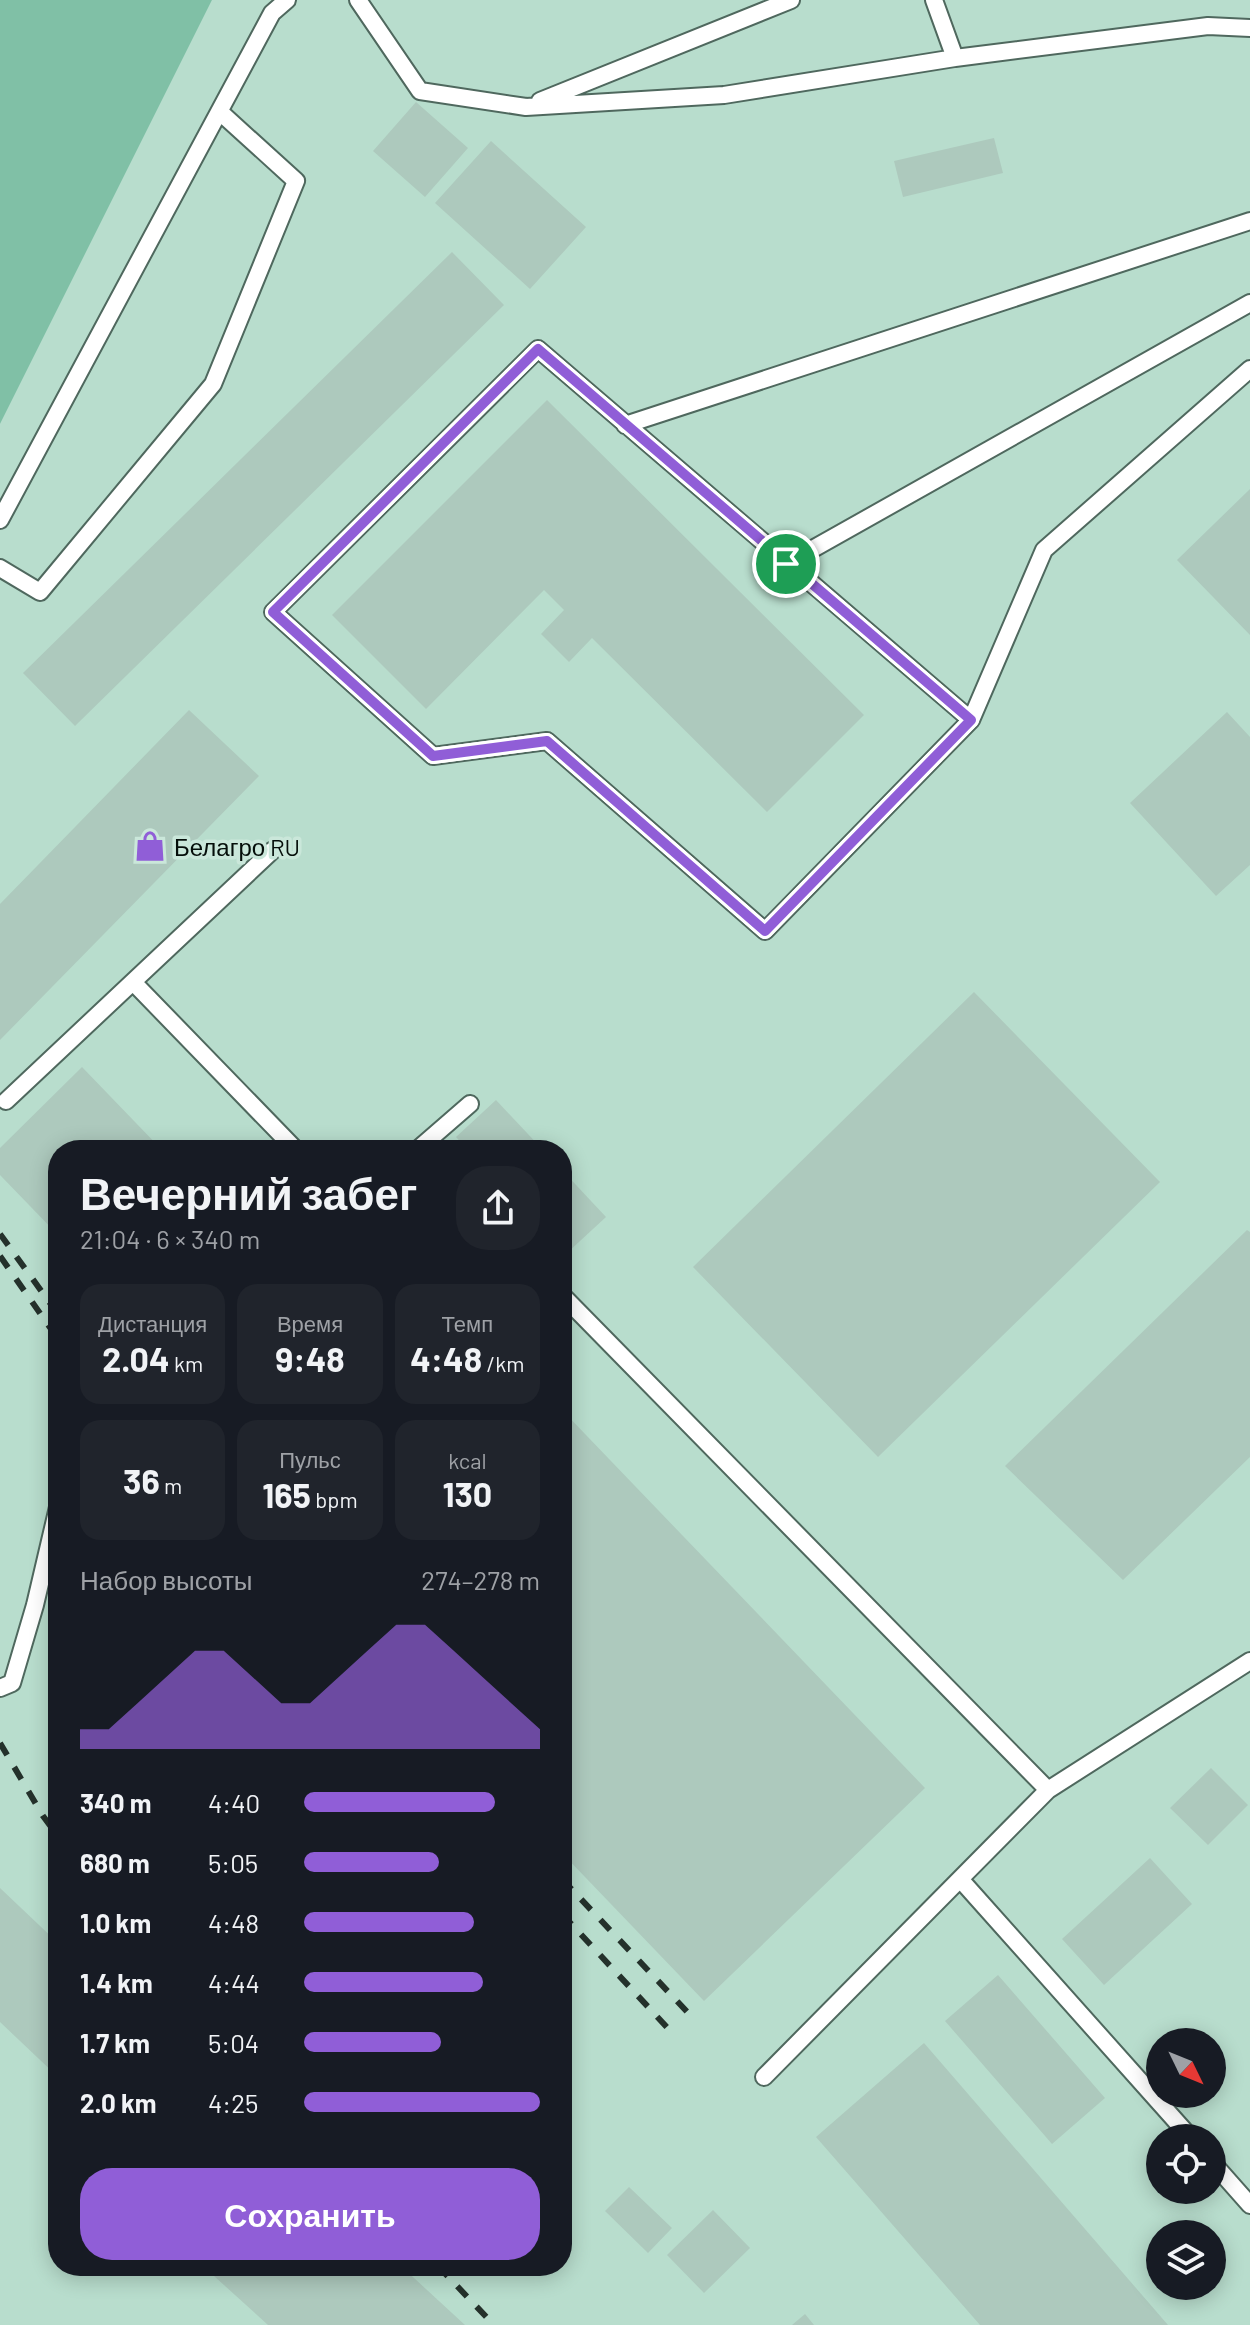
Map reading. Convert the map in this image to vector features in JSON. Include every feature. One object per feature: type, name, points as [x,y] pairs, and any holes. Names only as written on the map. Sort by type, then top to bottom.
[{"type":"lane","points":[[0,520],[272,13],[287,0]]},
{"type":"lane","points":[[358,0],[420,91],[526,107],[724,95],[955,58],[1208,26],[1250,28]]},
{"type":"lane","points":[[526,107],[791,0]]},
{"type":"lane","points":[[934,0],[955,58]]},
{"type":"lane","points":[[0,568],[40,592],[213,384],[296,181],[220,112]]},
{"type":"lane","points":[[625,425],[1250,221]]},
{"type":"lane","points":[[786,564],[1250,303]]},
{"type":"lane","points":[[971,720],[538,349],[273,612],[433,756],[547,741],[765,931],[971,720],[1044,550],[1250,369]]},
{"type":"lane","points":[[6,1101],[273,850]]},
{"type":"lane","points":[[133,982],[286,1140]]},
{"type":"lane","points":[[430,1140],[470,1104]]},
{"type":"lane","points":[[572,1305],[1048,1790]]},
{"type":"lane","points":[[0,1688],[12,1683],[48,1550]]},
{"type":"lane","points":[[764,2077],[1048,1790],[1250,1661]]},
{"type":"lane","points":[[960,1879],[1179,2124]]},
{"type":"lane","points":[[1226,2178],[1250,2205]]},
{"type":"shaded area","points":[[212,0],[1250,0],[1250,2325],[0,2325],[0,424]]},
{"type":"green space","points":[[0,0],[212,0],[0,424]]},
{"type":"building","points":[[416,102],[468,148],[425,197],[373,151]]},
{"type":"building","points":[[994,138],[1003,173],[903,197],[894,161]]},
{"type":"building","points":[[491,141],[586,227],[530,289],[435,203]]},
{"type":"building","points":[[452,252],[504,305],[75,726],[23,673]]},
{"type":"building","points":[[547,400],[864,715],[767,812],[592,638],[569,662],[541,634],[564,610],[544,590],[426,709],[332,615]]},
{"type":"building","points":[[1250,489],[1250,635],[1177,560]]},
{"type":"building","points":[[189,710],[259,776],[0,1040],[0,904]]},
{"type":"building","points":[[1227,712],[1250,737],[1250,865],[1216,896],[1130,803]]},
{"type":"building","points":[[974,992],[1160,1182],[878,1457],[693,1267]]},
{"type":"building","points":[[82,1067],[152,1140],[48,1140],[48,1225],[0,1175],[0,1148]]},
{"type":"building","points":[[496,1100],[534,1140],[459,1140],[456,1137]]},
{"type":"building","points":[[572,1181],[606,1217],[572,1248]]},
{"type":"building","points":[[1247,1230],[1250,1232],[1250,1457],[1123,1580],[1005,1466]]},
{"type":"building","points":[[572,1420],[925,1788],[704,2001],[572,1863]]},
{"type":"building","points":[[1211,1768],[1248,1805],[1208,1845],[1170,1808]]},
{"type":"building","points":[[1150,1858],[1192,1904],[1104,1985],[1062,1939]]},
{"type":"building","points":[[0,1888],[48,1934],[48,2068],[0,2022]]},
{"type":"building","points":[[998,1975],[1105,2098],[1052,2144],[945,2021]]},
{"type":"building","points":[[924,2043],[1168,2325],[980,2325],[816,2137]]},
{"type":"building","points":[[629,2187],[672,2228],[648,2253],[605,2211]]},
{"type":"building","points":[[713,2210],[750,2248],[704,2293],[667,2255]]},
{"type":"building","points":[[214,2276],[412,2276],[465,2325],[268,2325]]},
{"type":"building","points":[[805,2314],[814,2325],[792,2325]]},
{"type":"railway","points":[[0,1234],[48,1300]]},
{"type":"railway","points":[[0,1256],[48,1325]]},
{"type":"railway","points":[[0,1743],[48,1823]]},
{"type":"railway","points":[[572,1890],[692,2017]]},
{"type":"railway","points":[[572,1925],[676,2037]]},
{"type":"railway","points":[[447,2276],[494,2325]]},
{"type":"place","name":"Белагро RU","points":[[150,846]]},
{"type":"route","points":[[538,349],[786,564],[971,720],[765,931],[547,741],[433,756],[273,612],[538,349]]}]
